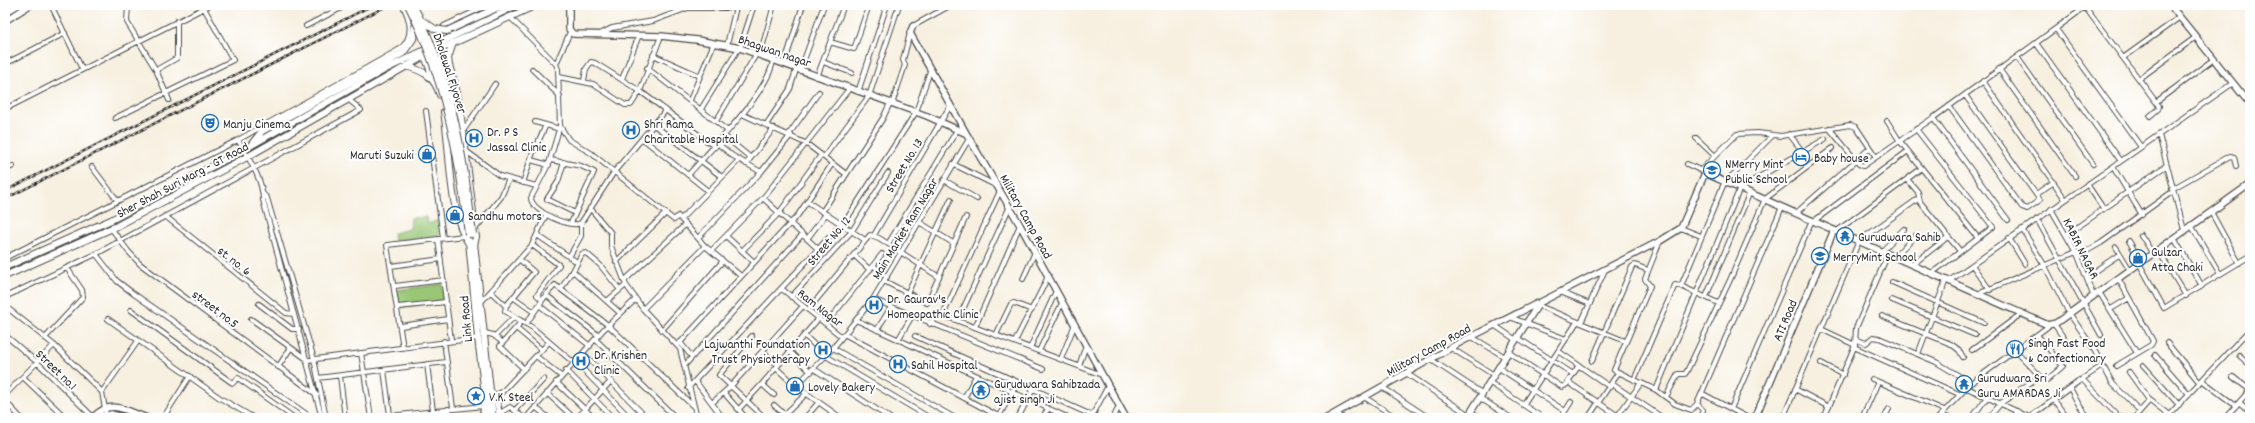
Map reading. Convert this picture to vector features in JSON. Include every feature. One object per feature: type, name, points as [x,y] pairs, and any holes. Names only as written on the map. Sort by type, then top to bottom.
[{"type":"main road","name":"Dholewal Flyover","points":[[413,5],[443,77],[458,134],[467,182],[472,244]]},
{"type":"main road","points":[[250,146],[262,131],[403,53],[413,39],[419,21],[435,29],[447,31],[503,5]]},
{"type":"main road","name":"Sher Shah Suri Marg - GT Road","points":[[5,267],[111,220],[517,5]]},
{"type":"main road","name":"Sher Shah Suri Marg - GT Road","points":[[441,45],[453,43],[536,5]]},
{"type":"main road","name":"Dholewal Flyover","points":[[405,6],[419,21]]},
{"type":"main road","points":[[449,65],[448,58],[453,43]]},
{"type":"main road","points":[[441,45],[449,65],[457,93],[463,131],[466,151],[470,233]]},
{"type":"main road","points":[[423,54],[440,93],[444,112],[457,212],[470,233]]},
{"type":"main road","name":"Sher Shah Suri Marg - GT Road","points":[[5,276],[111,228],[247,157],[406,66],[423,54]]},
{"type":"main road","points":[[406,66],[418,70],[433,78]]},
{"type":"main road","name":"Link Road","points":[[472,244],[485,333],[491,392],[487,407]]},
{"type":"main road","name":"Link Road","points":[[472,244],[478,338],[487,407]]},
{"type":"main road","points":[[487,407],[488,418]]},
{"type":"main road","points":[[487,407],[493,418]]},
{"type":"street","points":[[5,13],[18,5]]},
{"type":"street","points":[[5,21],[30,5]]},
{"type":"street","points":[[51,5],[82,69]]},
{"type":"street","points":[[128,5],[128,22],[156,70],[169,100]]},
{"type":"street","points":[[5,109],[210,5]]},
{"type":"street","points":[[306,26],[347,5]]},
{"type":"street","points":[[441,45],[440,32],[444,26],[488,5]]},
{"type":"street","points":[[556,64],[570,32],[570,5]]},
{"type":"street","points":[[600,34],[612,28],[646,23],[688,8],[711,6],[736,7],[747,5]]},
{"type":"street","points":[[701,109],[740,48],[754,5]]},
{"type":"street","points":[[716,121],[759,54],[774,5]]},
{"type":"street","points":[[784,65],[803,5]]},
{"type":"street","points":[[766,125],[790,89],[824,5]]},
{"type":"street","points":[[817,77],[844,5]]},
{"type":"street","points":[[830,42],[854,49],[869,5]]},
{"type":"street","points":[[858,92],[888,5]]},
{"type":"street","points":[[742,251],[778,212],[869,96],[899,5]]},
{"type":"street","points":[[807,239],[824,213],[846,174],[891,104],[905,65],[902,60],[913,26],[951,5]]},
{"type":"street","points":[[2170,5],[2250,104]]},
{"type":"street","points":[[5,258],[238,140],[400,50],[410,34],[410,23],[405,6]]},
{"type":"street","points":[[1829,128],[1861,166],[1933,118],[2086,6],[2156,102],[2159,108],[2150,116]]},
{"type":"street","points":[[727,45],[736,7]]},
{"type":"street","points":[[115,118],[233,60],[204,8]]},
{"type":"street","points":[[510,17],[556,64],[559,77],[560,127],[551,160],[536,186],[531,202],[537,209],[546,215],[577,225],[581,223]]},
{"type":"street","points":[[2123,58],[2180,17]]},
{"type":"street","points":[[156,70],[177,58],[177,21]]},
{"type":"street","points":[[2056,29],[2141,147]]},
{"type":"street","name":"Bhagwan nagar","points":[[570,32],[582,35],[600,34],[661,36],[740,48],[849,89],[916,112],[966,133]]},
{"type":"street","points":[[5,64],[65,33]]},
{"type":"street","name":"Military Camp Road","points":[[910,33],[969,139],[1010,206],[1126,418]]},
{"type":"street","points":[[622,79],[638,36]]},
{"type":"street","points":[[559,77],[584,81],[608,93],[628,106],[633,103],[640,91],[647,68],[661,36]]},
{"type":"street","points":[[2139,79],[2196,37]]},
{"type":"street","points":[[690,100],[714,43]]},
{"type":"street","points":[[2036,43],[2121,161]]},
{"type":"street","points":[[653,55],[700,76]]},
{"type":"street","points":[[2016,57],[2093,164]]},
{"type":"street","points":[[2156,102],[2214,59]]},
{"type":"street","points":[[689,174],[742,114],[768,75],[773,60]]},
{"type":"street","points":[[584,81],[587,66],[593,62],[640,91],[716,145],[761,172]]},
{"type":"street","points":[[823,62],[852,73]]},
{"type":"street","points":[[532,68],[560,97]]},
{"type":"street","points":[[647,68],[728,131]]},
{"type":"street","points":[[1999,69],[2075,176]]},
{"type":"street","points":[[782,289],[842,224],[916,112],[930,71]]},
{"type":"street","points":[[1983,81],[2065,199]]},
{"type":"street","points":[[1918,354],[1937,301],[1948,280],[1972,265],[2233,83]]},
{"type":"street","points":[[463,131],[495,84]]},
{"type":"street","points":[[711,251],[763,198],[849,89]]},
{"type":"street","points":[[698,238],[761,172],[819,92]]},
{"type":"street","points":[[1949,106],[2024,209],[2027,209],[2040,201],[1965,95]]},
{"type":"street","points":[[5,297],[96,254],[254,170],[361,110],[348,98]]},
{"type":"street","name":"Street No. 13","points":[[874,235],[950,106]]},
{"type":"street","points":[[569,257],[581,236],[581,223],[590,208],[614,172],[666,110]]},
{"type":"street","points":[[426,111],[451,340]]},
{"type":"street","points":[[742,114],[790,134],[807,144],[846,174]]},
{"type":"street","points":[[1933,118],[2008,220]]},
{"type":"street","points":[[1887,121],[1899,140],[1978,238]]},
{"type":"street","points":[[535,122],[560,127],[569,140],[591,153],[674,220],[678,216],[705,246],[722,262],[741,276]]},
{"type":"street","points":[[524,183],[530,160],[546,125]]},
{"type":"street","points":[[654,125],[722,177]]},
{"type":"street","points":[[1701,236],[1680,228],[1703,172],[1714,156],[1737,134],[1758,133],[1772,136],[1853,125],[1876,157]]},
{"type":"street","points":[[746,164],[774,128]]},
{"type":"street","points":[[1916,129],[1993,226],[1993,228],[1932,273]]},
{"type":"street","points":[[888,244],[957,130]]},
{"type":"street","points":[[1789,134],[1803,152]]},
{"type":"street","points":[[2159,135],[2172,190],[2184,230]]},
{"type":"street","points":[[724,136],[751,158]]},
{"type":"street","points":[[1681,286],[1725,181],[1772,136]]},
{"type":"street","points":[[1696,138],[1714,156]]},
{"type":"street","points":[[643,139],[689,174],[708,192]]},
{"type":"street","name":"Main Market Ram Nagar","points":[[796,386],[826,356],[873,299],[969,139]]},
{"type":"street","points":[[1656,390],[1740,188],[1825,139]]},
{"type":"street","points":[[238,140],[254,170],[263,194],[267,198],[314,359],[326,418]]},
{"type":"street","points":[[1666,397],[1678,374],[1685,374],[1687,371],[1730,280],[1765,199],[1833,148]]},
{"type":"street","points":[[1796,213],[1870,148]]},
{"type":"street","points":[[466,151],[497,174],[509,179],[536,186]]},
{"type":"street","points":[[1731,409],[1813,221],[1908,151]]},
{"type":"street","points":[[1978,294],[2101,243],[2142,215],[2172,190],[2230,156],[2234,157],[2236,166]]},
{"type":"street","points":[[530,160],[549,165]]},
{"type":"street","points":[[551,160],[581,166],[594,173],[571,223]]},
{"type":"street","points":[[681,219],[739,160]]},
{"type":"street","points":[[564,162],[558,182],[547,199],[555,205],[575,213]]},
{"type":"street","points":[[679,344],[790,224],[808,202],[832,164]]},
{"type":"street","points":[[943,315],[998,188],[953,164]]},
{"type":"street","points":[[1687,164],[2021,314],[2052,325],[2068,344]]},
{"type":"street","points":[[5,170],[13,166]]},
{"type":"street","points":[[2066,235],[2103,208],[2167,166]]},
{"type":"street","points":[[92,167],[117,200]]},
{"type":"street","points":[[2113,167],[2142,215]]},
{"type":"street","points":[[1835,231],[1922,168]]},
{"type":"street","name":"Street No. 12","points":[[792,297],[852,231],[888,173]]},
{"type":"street","points":[[403,348],[395,286],[387,245],[441,239],[470,233],[501,197],[509,179]]},
{"type":"street","points":[[1907,179],[1918,192],[1918,199],[1960,251]]},
{"type":"street","points":[[944,180],[977,198]]},
{"type":"street","points":[[2036,194],[2054,182]]},
{"type":"street","points":[[2087,184],[2103,208]]},
{"type":"street","points":[[1949,418],[1939,416],[1971,383],[2250,184]]},
{"type":"street","points":[[1706,297],[1750,192]]},
{"type":"street","points":[[263,194],[262,200],[308,360],[322,418]]},
{"type":"street","points":[[763,198],[818,249]]},
{"type":"street","points":[[907,294],[951,199]]},
{"type":"street","points":[[1783,418],[1859,241],[1918,199]]},
{"type":"street","points":[[808,202],[865,240]]},
{"type":"street","points":[[958,320],[1010,206]]},
{"type":"street","points":[[1660,241],[1645,280],[1650,286],[1614,368],[1618,372],[1656,390],[1675,404],[1691,410],[1698,404],[1703,394],[1782,207]]},
{"type":"street","points":[[590,208],[611,234],[610,246],[625,283],[635,300],[662,330],[692,357]]},
{"type":"street","name":"KABIR NAGAR","points":[[2051,209],[2077,254],[2086,277],[2096,294],[2110,309],[2137,353]]},
{"type":"street","points":[[2210,212],[2240,263]]},
{"type":"street","points":[[616,262],[666,213]]},
{"type":"street","points":[[481,302],[532,245],[546,215]]},
{"type":"street","name":"st. no. 6","points":[[165,216],[286,313],[294,314]]},
{"type":"street","points":[[854,255],[907,294],[927,303],[966,217]]},
{"type":"street","points":[[2037,219],[2101,334]]},
{"type":"street","points":[[919,222],[953,243]]},
{"type":"street","points":[[608,300],[620,290],[625,283],[686,224]]},
{"type":"street","points":[[975,327],[1020,225]]},
{"type":"street","points":[[2191,225],[2220,274]]},
{"type":"street","name":"street no.5","points":[[111,228],[119,241],[140,264],[317,396]]},
{"type":"street","name":"Military Camp Road","points":[[1327,418],[1451,348],[1509,317],[1539,304],[1605,270],[1660,241],[1680,228]]},
{"type":"street","points":[[1882,251],[1904,229]]},
{"type":"street","points":[[2022,229],[2045,266],[2069,313],[2113,384],[2140,411]]},
{"type":"street","name":"ATI Road","points":[[1755,418],[1835,231]]},
{"type":"street","points":[[537,235],[577,262]]},
{"type":"street","points":[[685,365],[802,235]]},
{"type":"street","points":[[808,310],[870,235],[874,235],[938,277]]},
{"type":"street","points":[[2141,235],[2153,254]]},
{"type":"street","points":[[726,236],[754,262]]},
{"type":"street","points":[[1824,418],[1855,346],[1857,340],[1856,328],[1891,256],[1914,236]]},
{"type":"street","points":[[1912,265],[1948,237]]},
{"type":"street","points":[[2009,238],[2025,264]]},
{"type":"street","points":[[2174,238],[2202,286]]},
{"type":"street","points":[[2129,241],[2162,307],[2165,308],[2250,256]]},
{"type":"street","points":[[532,245],[559,265],[537,294],[537,297],[542,300]]},
{"type":"street","points":[[643,309],[705,246]]},
{"type":"street","points":[[2116,248],[2130,270]]},
{"type":"street","points":[[2158,250],[2186,296]]},
{"type":"street","points":[[1023,279],[1035,252]]},
{"type":"street","points":[[561,289],[572,273],[577,262],[584,253],[587,253],[600,264],[620,290]]},
{"type":"street","points":[[96,254],[117,281],[312,418]]},
{"type":"street","points":[[826,324],[882,254]]},
{"type":"street","points":[[2086,277],[2120,254]]},
{"type":"street","points":[[391,266],[441,259]]},
{"type":"street","points":[[520,260],[534,272],[506,306],[505,311],[524,323],[575,362],[630,418]]},
{"type":"street","points":[[662,330],[722,262]]},
{"type":"street","points":[[1972,265],[1990,290]]},
{"type":"street","points":[[1592,361],[1633,266],[1648,270]]},
{"type":"street","points":[[45,338],[83,297],[82,290],[66,268]]},
{"type":"street","points":[[1523,405],[1590,304],[1605,270]]},
{"type":"street","points":[[572,273],[576,273],[608,300],[620,313]]},
{"type":"street","points":[[1015,342],[1048,276]]},
{"type":"street","points":[[2116,366],[2151,345],[2153,339],[2118,278]]},
{"type":"street","points":[[395,286],[444,280]]},
{"type":"street","points":[[1892,282],[1984,323]]},
{"type":"street","points":[[1634,380],[1674,287],[1677,284],[1718,303]]},
{"type":"street","points":[[524,369],[501,347],[502,342],[516,328],[524,323],[554,285],[608,325],[695,409]]},
{"type":"street","name":"Ram Nagar","points":[[688,388],[696,382],[782,289],[843,336],[1001,417]]},
{"type":"street","points":[[1030,348],[1056,291]]},
{"type":"street","points":[[491,292],[506,306]]},
{"type":"street","points":[[1560,292],[1590,304]]},
{"type":"street","points":[[546,295],[597,337],[676,418]]},
{"type":"street","points":[[513,297],[534,312]]},
{"type":"street","points":[[2110,309],[2129,298]]},
{"type":"street","points":[[873,299],[930,324],[1043,369]]},
{"type":"street","points":[[491,392],[497,402],[500,416],[510,407],[525,418],[566,370],[608,325],[635,300]]},
{"type":"street","points":[[1892,300],[1975,336]]},
{"type":"street","points":[[398,306],[446,302]]},
{"type":"street","points":[[996,335],[1012,304],[1014,303],[1032,310]]},
{"type":"street","points":[[1039,351],[1062,303]]},
{"type":"street","points":[[259,304],[292,329],[299,329]]},
{"type":"street","points":[[1469,415],[1539,304],[1625,341]]},
{"type":"street","points":[[539,305],[590,346]]},
{"type":"street","points":[[5,306],[54,345],[102,392],[104,407],[103,416],[117,415],[125,418]]},
{"type":"street","points":[[712,403],[724,393],[763,352],[803,306]]},
{"type":"street","points":[[877,330],[891,307]]},
{"type":"street","points":[[131,310],[230,382],[233,382],[238,378],[293,418],[299,409]]},
{"type":"street","points":[[930,324],[935,313],[943,315],[1102,375]]},
{"type":"street","points":[[1972,350],[2021,314]]},
{"type":"street","points":[[898,340],[912,316]]},
{"type":"street","points":[[1882,316],[1954,346],[1963,357]]},
{"type":"street","points":[[495,336],[514,317]]},
{"type":"street","points":[[1509,317],[1566,339]]},
{"type":"street","points":[[738,409],[747,401],[819,318]]},
{"type":"street","points":[[108,319],[138,341],[254,418]]},
{"type":"street","points":[[251,319],[290,349],[308,360],[403,348],[451,340],[478,338]]},
{"type":"street","points":[[401,326],[448,319]]},
{"type":"street","points":[[856,320],[1067,418]]},
{"type":"street","points":[[1061,360],[1075,324]]},
{"type":"street","points":[[1494,325],[1573,374]]},
{"type":"street","points":[[516,328],[542,350]]},
{"type":"street","points":[[1821,329],[1959,394]]},
{"type":"street","points":[[2129,372],[2149,400],[2170,416],[2250,330]]},
{"type":"street","points":[[485,333],[495,336],[502,342]]},
{"type":"street","points":[[804,335],[826,356],[930,418]]},
{"type":"street","name":"Street no.1","points":[[6,336],[38,363],[94,418]]},
{"type":"street","points":[[752,336],[722,370],[720,376],[765,418]]},
{"type":"street","points":[[915,336],[1092,417],[1098,418]]},
{"type":"street","points":[[2016,351],[2040,376],[2047,380],[2063,366],[2038,336]]},
{"type":"street","points":[[1472,337],[1507,354],[1562,387],[1568,382],[1579,365]]},
{"type":"street","points":[[1857,340],[1866,343],[1875,337],[1936,362],[1971,383]]},
{"type":"street","points":[[102,392],[138,341]]},
{"type":"street","points":[[444,341],[451,409],[450,418]]},
{"type":"street","points":[[491,392],[496,395],[502,392],[549,342]]},
{"type":"street","points":[[2166,343],[2202,382],[2250,412]]},
{"type":"street","points":[[679,344],[696,418]]},
{"type":"street","points":[[5,395],[54,345]]},
{"type":"street","points":[[1079,366],[1086,345]]},
{"type":"street","points":[[833,348],[955,418]]},
{"type":"street","points":[[1451,348],[1494,375]]},
{"type":"street","points":[[278,367],[290,349]]},
{"type":"street","points":[[1558,351],[1663,418]]},
{"type":"street","points":[[763,352],[796,386],[841,418]]},
{"type":"street","points":[[789,352],[812,370],[890,418]]},
{"type":"street","points":[[361,353],[371,418],[390,415],[402,416],[451,409],[487,407],[483,418]]},
{"type":"street","points":[[583,353],[647,418]]},
{"type":"street","points":[[2155,355],[2189,394]]},
{"type":"street","points":[[2239,355],[2250,365]]},
{"type":"street","points":[[536,356],[561,376]]},
{"type":"street","points":[[1430,360],[1511,418]]},
{"type":"street","points":[[318,378],[446,362]]},
{"type":"street","points":[[1821,363],[1843,375]]},
{"type":"street","points":[[427,364],[433,411]]},
{"type":"street","points":[[2144,365],[2179,405]]},
{"type":"street","points":[[1966,387],[2031,418],[2082,379],[2102,366]]},
{"type":"street","points":[[1499,368],[1565,411]]},
{"type":"street","points":[[384,370],[390,415]]},
{"type":"street","points":[[566,370],[613,418]]},
{"type":"street","points":[[1588,418],[1611,385],[1618,372]]},
{"type":"street","points":[[1406,373],[1469,415],[1480,418]]},
{"type":"street","points":[[163,418],[190,376]]},
{"type":"street","points":[[340,376],[345,418]]},
{"type":"street","points":[[964,398],[976,376]]},
{"type":"street","points":[[1989,418],[2001,403],[2040,376]]},
{"type":"street","points":[[23,377],[66,418]]},
{"type":"street","points":[[2226,418],[2250,390],[2232,377]]},
{"type":"street","points":[[515,410],[544,379]]},
{"type":"street","points":[[1872,379],[1944,410]]},
{"type":"street","points":[[2082,379],[2120,418]]},
{"type":"street","points":[[578,418],[611,381]]},
{"type":"street","points":[[556,382],[594,418]]},
{"type":"street","points":[[696,382],[723,418]]},
{"type":"street","points":[[1001,417],[1018,382]]},
{"type":"street","points":[[1489,382],[1543,418]]},
{"type":"street","points":[[1568,382],[1618,417],[1640,383]]},
{"type":"street","points":[[1862,418],[1878,382]]},
{"type":"street","points":[[762,384],[774,395]]},
{"type":"street","points":[[1092,417],[1108,386]]},
{"type":"street","points":[[1382,387],[1426,417]]},
{"type":"street","points":[[2070,388],[2089,418]]},
{"type":"street","points":[[1018,418],[1033,389]]},
{"type":"street","points":[[1795,389],[1829,407]]},
{"type":"street","points":[[724,393],[746,418]]},
{"type":"street","points":[[547,394],[574,418]]},
{"type":"street","points":[[774,404],[783,416],[806,394]]},
{"type":"street","points":[[1703,394],[1748,418]]},
{"type":"street","points":[[1364,397],[1397,418]]},
{"type":"street","points":[[1972,418],[1987,397]]},
{"type":"street","points":[[2054,400],[2067,418]]},
{"type":"street","points":[[2134,418],[2149,400]]},
{"type":"street","points":[[5,401],[21,418]]},
{"type":"street","points":[[805,418],[819,402]]},
{"type":"street","points":[[1561,418],[1571,402]]},
{"type":"street","points":[[1698,404],[1703,410],[1700,418]]},
{"type":"street","points":[[94,418],[104,407],[112,406],[147,418]]},
{"type":"street","points":[[535,407],[549,418]]},
{"type":"street","points":[[1113,418],[1119,407]]},
{"type":"street","points":[[1042,418],[1048,408]]},
{"type":"street","points":[[1884,418],[1889,409]]},
{"type":"street","points":[[2012,418],[2017,411]]},
{"type":"street","points":[[828,418],[833,412]]},
{"type":"street","points":[[2074,418],[2084,412]]},
{"type":"street","points":[[1336,413],[1343,418]]},
{"type":"green space","points":[[426,217],[428,224],[438,220],[439,236],[394,241],[393,233],[410,229],[411,218]]},
{"type":"green space","points":[[442,284],[443,300],[399,308],[397,290]]},
{"type":"railway","points":[[5,191],[373,5]]},
{"type":"railway","points":[[5,199],[389,5]]},
{"type":"place","name":"Manju Cinema","points":[[210,123]]},
{"type":"place","name":"Shri Rama Charitable Hospital","points":[[631,130]]},
{"type":"place","name":"Dr. P S Jassal Clinic","points":[[474,138]]},
{"type":"place","name":"Maruti Suzuki","points":[[427,154]]},
{"type":"place","name":"Baby house","points":[[1801,157]]},
{"type":"place","name":"NMerry Mint Public School","points":[[1712,170]]},
{"type":"place","name":"Sandhu motors","points":[[455,215]]},
{"type":"place","name":"Gurudwara Sahib","points":[[1845,236]]},
{"type":"place","name":"MerryMint School","points":[[1820,256]]},
{"type":"place","name":"Gulzar Atta Chaki","points":[[2138,258]]},
{"type":"place","name":"Dr. Gaurav's Homeopathic Clinic","points":[[874,305]]},
{"type":"place","name":"Singh Fast Food & Confectionary","points":[[2015,349]]},
{"type":"place","name":"Lajwanthi Foundation Trust Physiotherapy","points":[[823,350]]},
{"type":"place","name":"Dr. Krishen Clinic","points":[[581,361]]},
{"type":"place","name":"Sahil Hospital","points":[[898,364]]},
{"type":"place","name":"Gurudwara Sri Guru AMARDAS Ji","points":[[1964,384]]},
{"type":"place","name":"Lovely Bakery","points":[[795,386]]},
{"type":"place","name":"Gurudwara Sahibzada ajist singh Ji","points":[[981,390]]},
{"type":"place","name":"V.K. Steel","points":[[476,396]]}]
